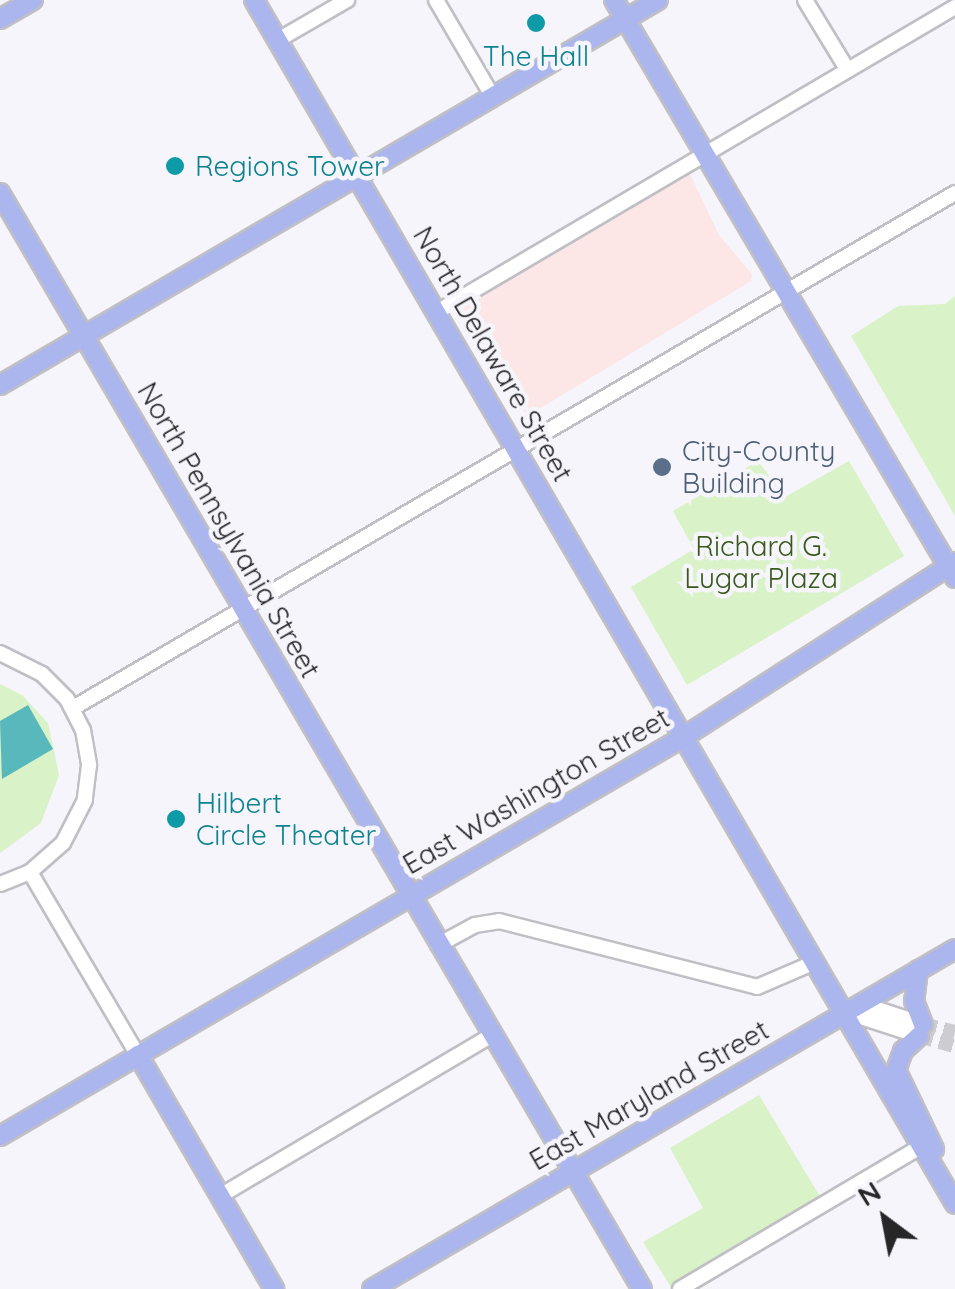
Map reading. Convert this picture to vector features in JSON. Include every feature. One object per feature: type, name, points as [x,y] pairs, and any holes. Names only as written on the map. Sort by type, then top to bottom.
[{"type":"main road","points":[[0,19],[33,0]]},
{"type":"main road","name":"North Delaware Street","points":[[254,0],[953,1200]]},
{"type":"main road","points":[[614,0],[953,569]]},
{"type":"main road","points":[[0,386],[658,0]]},
{"type":"main road","name":"North Pennsylvania Street","points":[[0,193],[642,1289]]},
{"type":"main road","name":"East Washington Street","points":[[0,1136],[682,738],[953,569]]},
{"type":"main road","name":"East Maryland Street","points":[[372,1289],[955,949]]},
{"type":"main road","points":[[918,970],[914,1004],[921,1030],[903,1051],[896,1070],[953,1200]]},
{"type":"main road","points":[[138,1056],[274,1289]]},
{"type":"street","points":[[278,40],[347,0]]},
{"type":"street","points":[[436,0],[493,97]]},
{"type":"street","points":[[805,0],[847,70]]},
{"type":"street","points":[[437,312],[955,7]]},
{"type":"street","points":[[73,708],[955,194]]},
{"type":"street","points":[[0,653],[42,674],[73,708],[88,752],[85,800],[63,843],[30,872],[0,884]]},
{"type":"street","points":[[30,872],[138,1056]]},
{"type":"street","points":[[438,945],[475,924],[499,921],[757,987],[815,962]]},
{"type":"street","points":[[845,1012],[880,1010],[921,1030]]},
{"type":"street","points":[[220,1196],[492,1036]]},
{"type":"street","points":[[680,1289],[922,1146]]},
{"type":"shaded area","points":[[689,172],[719,235],[752,274],[751,281],[529,415],[518,407],[459,306]]},
{"type":"green space","points":[[955,296],[955,516],[851,336],[898,306],[945,304]]},
{"type":"green space","name":"Richard G. Lugar Plaza","points":[[758,461],[785,497],[849,461],[904,556],[687,685],[631,587],[694,549],[673,511]]},
{"type":"green space","points":[[0,684],[22,695],[48,723],[59,775],[41,823],[0,853]]},
{"type":"green space","points":[[759,1095],[821,1198],[799,1211],[806,1224],[699,1289],[672,1289],[643,1242],[703,1208],[670,1148]]},
{"type":"water","points":[[28,705],[53,749],[2,779],[0,721]]},
{"type":"tunnel","points":[[923,1024],[955,1032]]},
{"type":"tunnel","points":[[919,1036],[955,1046]]},
{"type":"place","name":"The Hall","points":[[536,23]]},
{"type":"place","name":"Regions Tower","points":[[175,166]]},
{"type":"place","name":"City-County Building","points":[[662,467]]},
{"type":"place","name":"Hilbert Circle Theater","points":[[176,819]]}]
